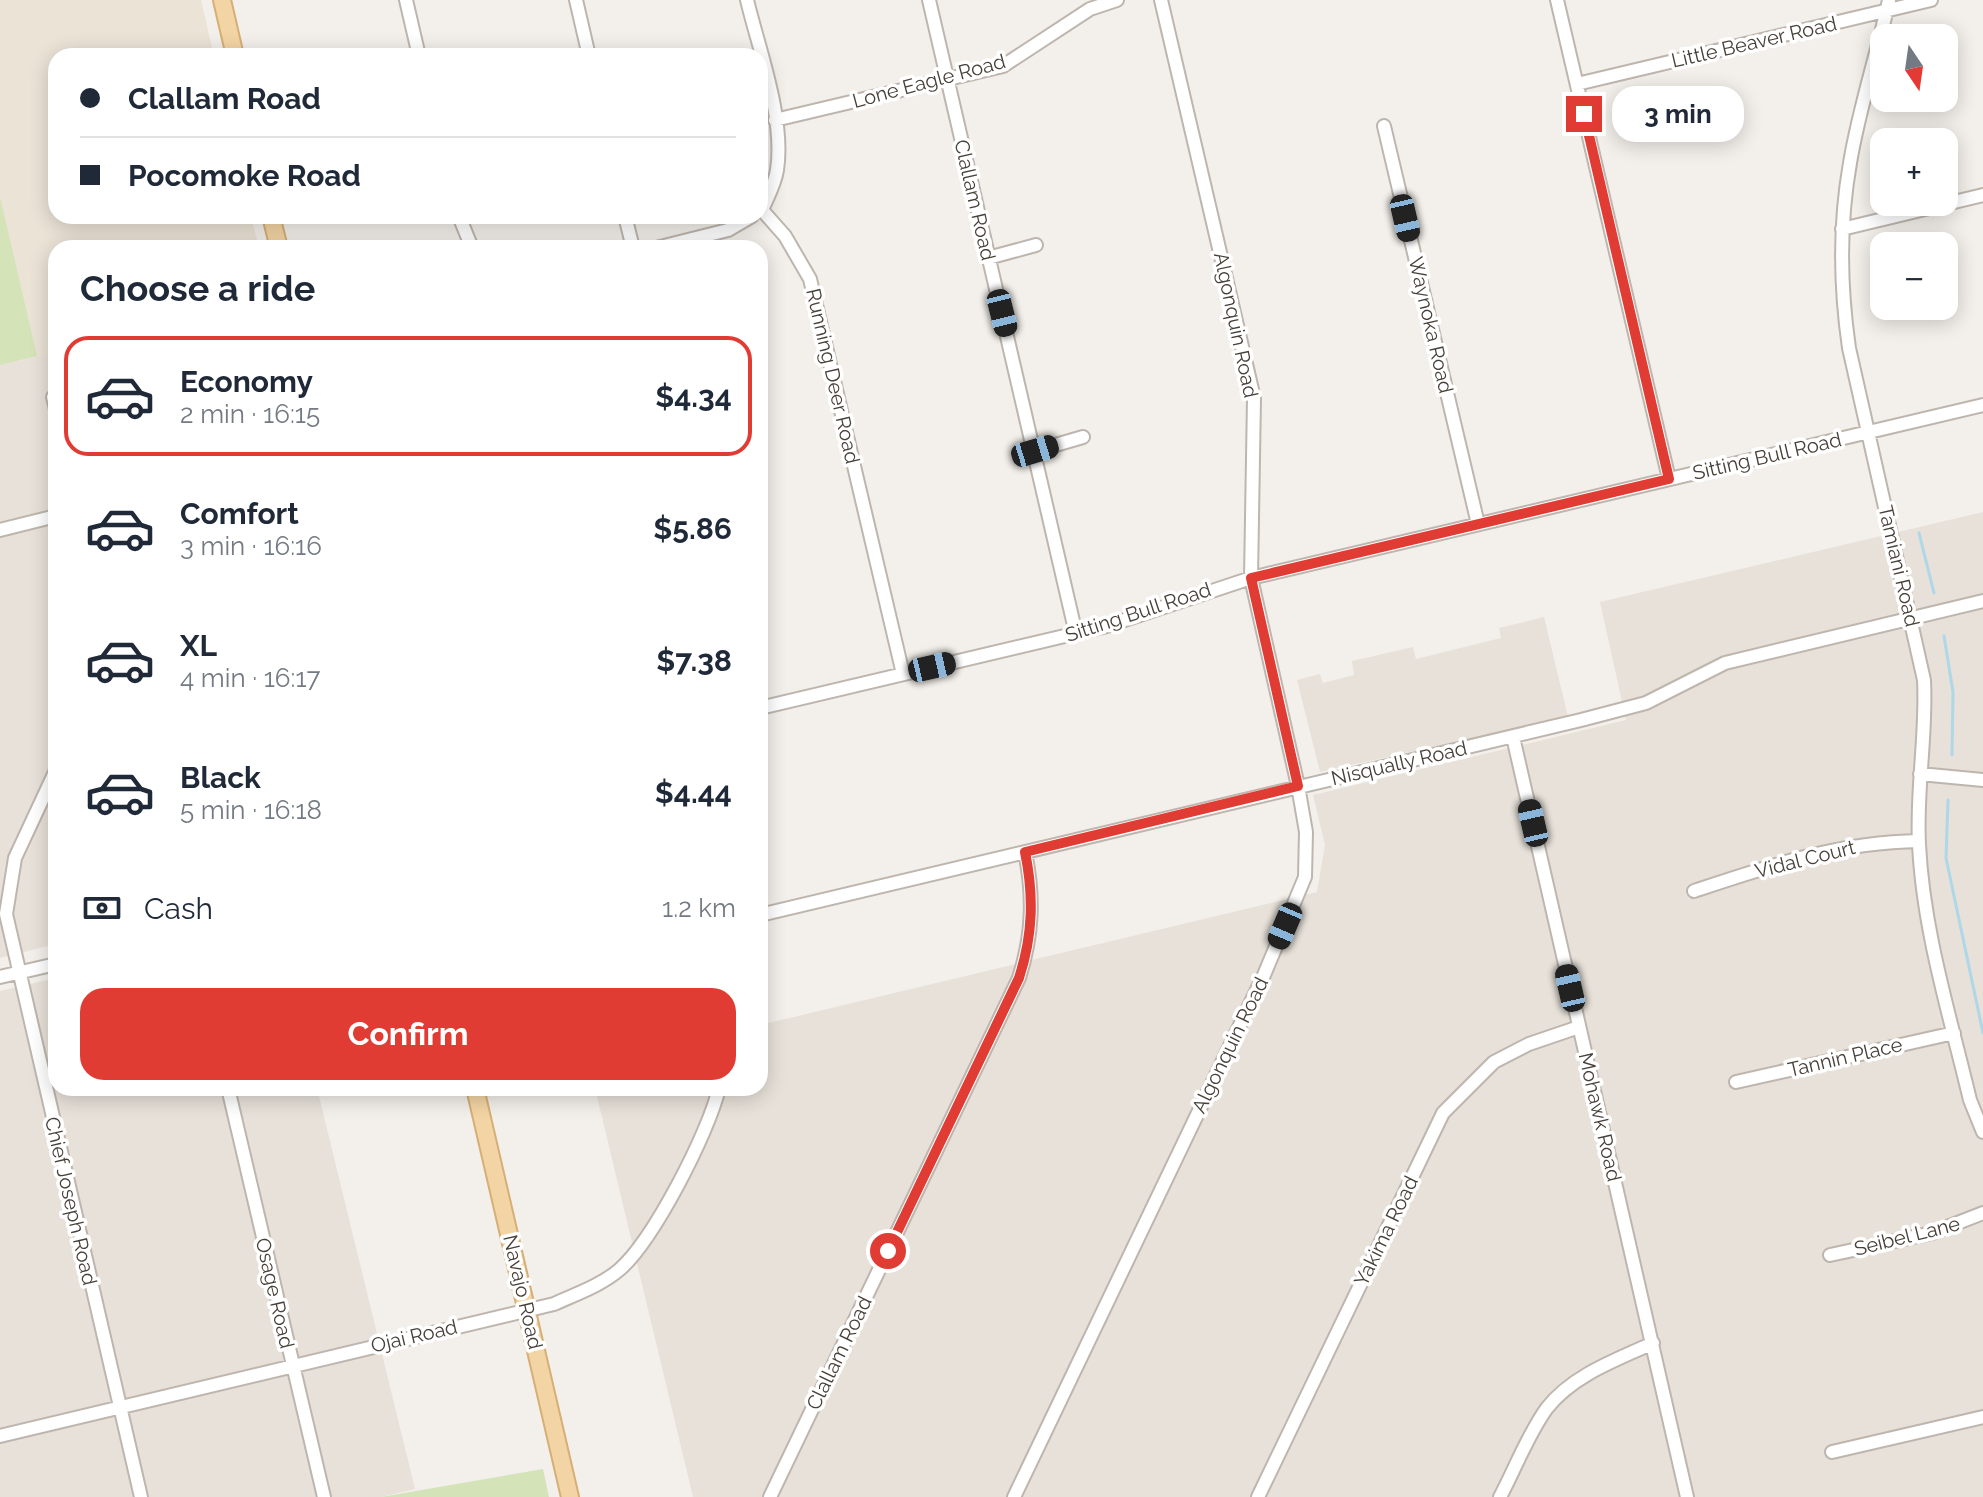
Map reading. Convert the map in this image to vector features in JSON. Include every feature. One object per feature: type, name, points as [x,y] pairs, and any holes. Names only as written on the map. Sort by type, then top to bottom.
[{"type":"main road","points":[[222,0],[233,48]]},
{"type":"main road","name":"Navajo Road","points":[[477,1096],[570,1497]]},
{"type":"street","points":[[406,0],[417,48]]},
{"type":"street","points":[[576,0],[587,48]]},
{"type":"street","points":[[747,0],[758,48]]},
{"type":"street","name":"Clallam Road","points":[[929,0],[1076,634]]},
{"type":"street","name":"Lone Eagle Road","points":[[775,120],[1003,66],[1090,9],[1117,0]]},
{"type":"street","name":"Algonquin Road","points":[[1014,1497],[1264,975],[1305,877],[1306,832],[1298,786],[1251,578],[1254,398],[1161,0]]},
{"type":"street","points":[[1557,0],[1669,479]]},
{"type":"street","name":"Little Beaver Road","points":[[1577,84],[1887,5],[1931,0]]},
{"type":"street","name":"Tamiani Road","points":[[1887,5],[1849,164],[1842,229],[1842,299],[1867,432],[1912,618],[1925,693],[1919,841],[1923,890],[1970,1100],[1983,1132]]},
{"type":"street","points":[[768,90],[775,120],[777,173],[768,192]]},
{"type":"street","name":"Waynoka Road","points":[[1384,126],[1478,524]]},
{"type":"street","points":[[1842,229],[1983,195]]},
{"type":"street","name":"Running Deer Road","points":[[768,222],[785,236],[810,279],[903,674]]},
{"type":"street","points":[[688,240],[728,230],[739,224]]},
{"type":"street","points":[[988,258],[1036,245]]},
{"type":"street","name":"Sitting Bull Road","points":[[768,706],[1076,634],[1251,578],[1983,405]]},
{"type":"street","points":[[1035,451],[1083,437]]},
{"type":"street","points":[[0,530],[48,518]]},
{"type":"street","name":"Nisqually Road","points":[[768,913],[1646,703],[1725,663],[1983,601]]},
{"type":"street","name":"Mohawk Road","points":[[1513,737],[1687,1497]]},
{"type":"street","points":[[1920,774],[1983,780]]},
{"type":"street","name":"Chief Joseph Road","points":[[48,786],[24,834],[9,884],[6,914],[141,1497]]},
{"type":"street","name":"Vidal Court","points":[[1694,891],[1791,858],[1858,845],[1919,841]]},
{"type":"street","name":"Clallam Road","points":[[770,1497],[1019,978],[1029,945],[1032,912],[1025,852]]},
{"type":"street","points":[[0,977],[48,966]]},
{"type":"street","name":"Yakima Road","points":[[1258,1497],[1443,1113],[1494,1062],[1529,1044],[1579,1027]]},
{"type":"street","name":"Tannin Place","points":[[1736,1082],[1954,1033]]},
{"type":"street","name":"Osage Road","points":[[230,1096],[324,1497]]},
{"type":"street","name":"Ojai Road","points":[[0,1436],[554,1304],[588,1289],[620,1269],[665,1209],[717,1096]]},
{"type":"street","name":"Seibel Lane","points":[[1830,1255],[1932,1233],[1983,1213]]},
{"type":"street","points":[[1500,1497],[1546,1409],[1568,1387],[1599,1367],[1653,1343]]},
{"type":"street","points":[[1832,1452],[1983,1417]]},
{"type":"shaded area","points":[[0,0],[201,0],[212,48],[48,48],[48,224],[253,224],[257,240],[48,240],[48,354],[0,365]]},
{"type":"shaded area","points":[[48,354],[48,946],[0,958],[0,365]]},
{"type":"shaded area","points":[[1983,512],[1983,1497],[693,1497],[597,1096],[768,1096],[768,1023],[1317,892],[1325,845],[1313,795],[1626,720],[1600,602]]},
{"type":"shaded area","points":[[1544,617],[1568,717],[1320,772],[1297,680],[1320,674],[1323,683],[1354,675],[1352,661],[1413,647],[1416,659],[1501,638],[1499,628]]},
{"type":"shaded area","points":[[48,980],[48,1096],[319,1096],[415,1489],[381,1497],[0,1497],[0,991]]},
{"type":"green space","points":[[0,197],[37,356],[0,365]]},
{"type":"green space","points":[[543,1469],[549,1497],[381,1497]]},
{"type":"waterway","points":[[1919,533],[1934,593]]},
{"type":"waterway","points":[[1944,636],[1953,692],[1952,755]]},
{"type":"waterway","points":[[1948,800],[1946,858],[1983,1033]]},
{"type":"route","points":[[888,1251],[1019,978],[1029,945],[1032,912],[1031,881],[1025,852],[1298,786],[1251,578],[1669,479],[1584,114]]}]
